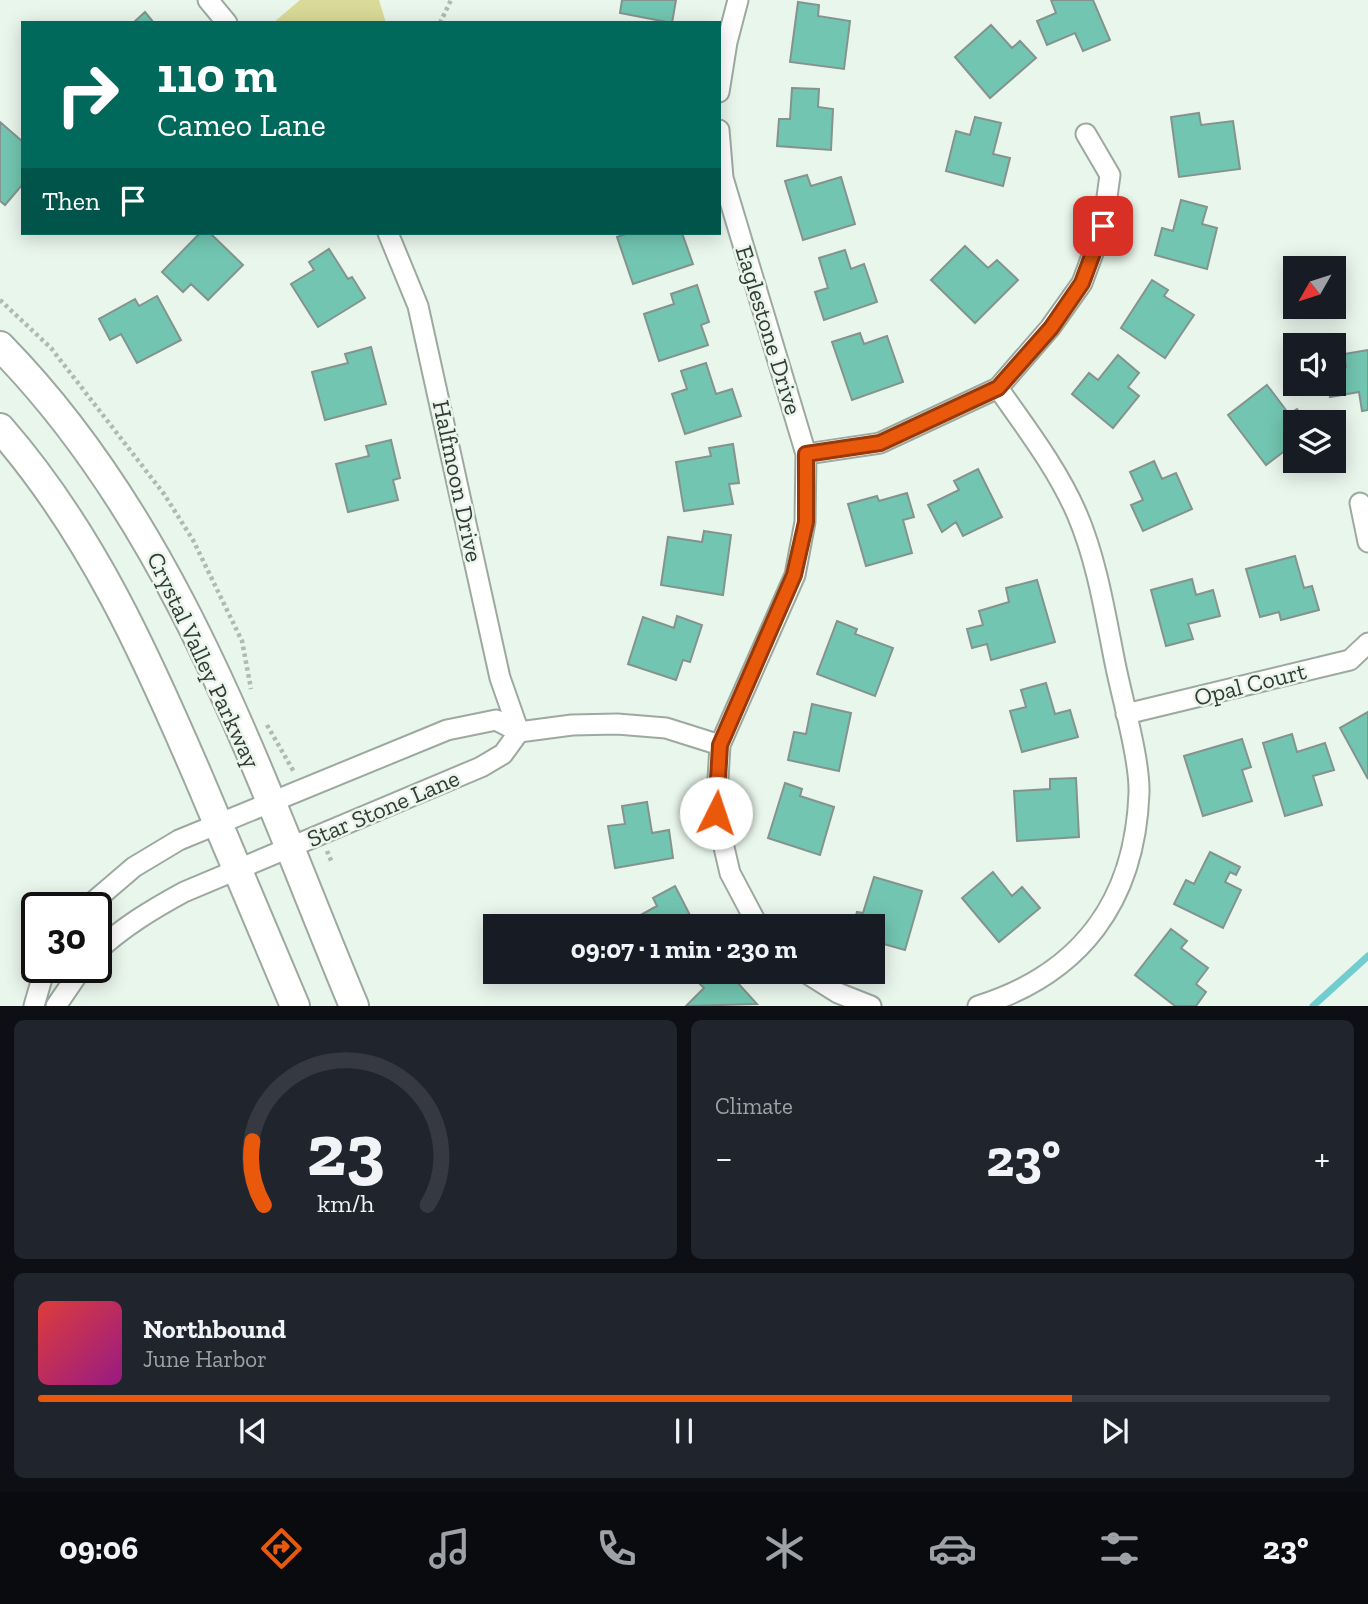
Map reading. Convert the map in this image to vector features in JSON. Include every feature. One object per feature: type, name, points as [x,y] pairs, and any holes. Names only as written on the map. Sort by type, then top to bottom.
[{"type":"main road","name":"Crystal Valley Parkway","points":[[0,346],[60,412],[153,549],[207,657],[354,1006]]},
{"type":"main road","points":[[0,428],[50,492],[110,586],[156,679],[295,1006]]},
{"type":"street","points":[[208,0],[225,21]]},
{"type":"street","points":[[721,79],[727,41],[738,0]]},
{"type":"street","points":[[806,454],[880,443],[998,388],[1051,328],[1082,283],[1103,226],[1110,175],[1086,134]]},
{"type":"street","name":"Eaglestone Drive","points":[[721,154],[723,178],[806,454],[806,522],[794,575],[720,745],[716,813],[730,873],[752,914]]},
{"type":"street","name":"Halfmoon Drive","points":[[389,235],[418,306],[500,678],[519,732]]},
{"type":"street","points":[[978,1006],[1024,990],[1070,959],[1100,923],[1120,883],[1133,838],[1139,791],[1126,713],[1093,556],[1076,512],[1046,457],[998,388]]},
{"type":"street","points":[[1360,503],[1368,542]]},
{"type":"street","name":"Opal Court","points":[[1126,713],[1350,660],[1368,643]]},
{"type":"street","name":"Star Stone Lane","points":[[105,892],[134,867],[179,840],[217,822],[447,730],[496,720],[519,732],[572,724],[617,724],[666,728],[720,745]]},
{"type":"street","name":"Star Stone Lane","points":[[112,937],[145,913],[237,869],[481,767],[503,754],[519,732]]},
{"type":"street","points":[[34,1006],[41,983]]},
{"type":"street","points":[[56,1006],[72,983]]},
{"type":"street","points":[[824,984],[838,993],[871,1006]]},
{"type":"path","points":[[441,21],[451,0]]},
{"type":"green space","points":[[300,0],[379,0],[385,21],[275,21]]},
{"type":"building","points":[[622,0],[676,0],[672,21],[620,13]]},
{"type":"building","points":[[1051,0],[1093,0],[1110,40],[1083,51],[1075,33],[1047,45],[1037,21],[1056,13]]},
{"type":"building","points":[[798,2],[819,5],[818,16],[850,21],[844,69],[790,62]]},
{"type":"building","points":[[145,12],[152,21],[135,21]]},
{"type":"building","points":[[991,25],[1012,48],[1020,41],[1036,58],[990,98],[955,57]]},
{"type":"building","points":[[792,88],[819,89],[818,107],[833,109],[831,150],[777,146],[779,119],[790,119]]},
{"type":"building","points":[[1199,113],[1201,125],[1233,121],[1240,169],[1179,177],[1171,117]]},
{"type":"building","points":[[975,117],[1001,123],[993,154],[1010,158],[1003,186],[946,171],[956,131],[970,135]]},
{"type":"building","points":[[0,122],[21,140],[21,186],[5,205],[0,201]]},
{"type":"building","points":[[807,175],[811,186],[841,177],[855,224],[803,240],[785,181]]},
{"type":"building","points":[[1181,200],[1207,207],[1202,224],[1217,228],[1207,269],[1155,255],[1162,228],[1173,231]]},
{"type":"building","points":[[198,235],[212,235],[243,265],[208,300],[191,284],[183,292],[162,272]]},
{"type":"building","points":[[683,235],[693,264],[633,284],[617,237]]},
{"type":"building","points":[[965,246],[988,268],[997,260],[1018,280],[975,323],[931,280]]},
{"type":"building","points":[[329,249],[348,279],[352,277],[365,298],[318,327],[291,284],[314,270],[309,262]]},
{"type":"building","points":[[845,250],[851,269],[864,264],[877,302],[824,320],[815,292],[828,288],[819,258]]},
{"type":"building","points":[[1152,280],[1168,290],[1164,296],[1194,315],[1165,358],[1121,328]]},
{"type":"building","points":[[697,285],[709,322],[701,325],[708,345],[659,361],[644,314],[674,304],[671,294]]},
{"type":"building","points":[[157,296],[181,340],[137,363],[121,334],[110,340],[99,319],[135,299],[139,306]]},
{"type":"building","points":[[860,333],[864,344],[887,336],[903,382],[852,400],[832,342]]},
{"type":"building","points":[[371,347],[386,404],[325,420],[312,372],[348,363],[345,354]]},
{"type":"building","points":[[1368,350],[1368,410],[1362,411],[1359,392],[1346,394],[1346,354]]},
{"type":"building","points":[[1118,355],[1139,373],[1128,387],[1139,396],[1113,428],[1072,394],[1089,373],[1098,380]]},
{"type":"building","points":[[706,363],[716,394],[732,389],[741,416],[685,434],[672,394],[687,389],[681,371]]},
{"type":"building","points":[[1267,385],[1286,410],[1283,410],[1283,452],[1266,465],[1228,415]]},
{"type":"building","points":[[391,440],[400,478],[393,480],[398,500],[348,512],[336,464],[369,456],[366,446]]},
{"type":"building","points":[[733,444],[739,483],[729,484],[733,504],[684,511],[676,462],[711,456],[709,448]]},
{"type":"building","points":[[1154,461],[1162,479],[1176,473],[1192,509],[1143,531],[1131,505],[1143,500],[1130,472]]},
{"type":"building","points":[[978,469],[1002,517],[963,536],[956,522],[942,532],[928,505],[959,490],[954,481]]},
{"type":"building","points":[[907,493],[914,517],[903,520],[912,553],[866,566],[848,504],[877,496],[879,501]]},
{"type":"building","points":[[704,531],[731,535],[723,595],[661,585],[668,537],[702,542]]},
{"type":"building","points":[[1295,556],[1304,588],[1312,586],[1319,610],[1281,620],[1279,612],[1260,617],[1246,569]]},
{"type":"building","points":[[1192,579],[1196,595],[1213,590],[1220,616],[1188,624],[1193,639],[1166,646],[1151,590]]},
{"type":"building","points":[[1037,580],[1055,642],[991,660],[987,644],[972,648],[967,629],[983,625],[979,611],[1009,602],[1006,588]]},
{"type":"building","points":[[677,616],[702,625],[690,662],[683,660],[676,680],[628,664],[643,617],[674,628]]},
{"type":"building","points":[[837,621],[857,629],[855,634],[893,648],[875,696],[817,674]]},
{"type":"building","points":[[1046,683],[1055,714],[1070,710],[1078,737],[1022,752],[1010,711],[1026,707],[1021,690]]},
{"type":"building","points":[[812,704],[851,713],[839,771],[788,760],[794,732],[806,734]]},
{"type":"building","points":[[1368,712],[1368,779],[1340,728]]},
{"type":"building","points":[[1292,734],[1297,752],[1325,743],[1334,770],[1313,776],[1322,805],[1285,816],[1263,743]]},
{"type":"building","points":[[1242,739],[1251,767],[1242,770],[1252,801],[1203,816],[1184,756]]},
{"type":"building","points":[[1076,778],[1079,837],[1017,841],[1014,791],[1050,789],[1050,779]]},
{"type":"building","points":[[785,783],[802,789],[800,796],[834,807],[820,855],[768,838]]},
{"type":"building","points":[[647,802],[652,833],[669,830],[673,858],[615,868],[608,826],[625,824],[622,806]]},
{"type":"building","points":[[1210,852],[1240,867],[1236,875],[1230,872],[1225,882],[1241,890],[1223,928],[1174,904],[1186,880],[1194,884]]},
{"type":"building","points":[[993,872],[1012,896],[1022,887],[1040,908],[999,942],[962,898]]},
{"type":"building","points":[[874,877],[922,891],[905,950],[885,944],[885,914],[856,914],[863,913]]},
{"type":"building","points":[[675,886],[689,914],[642,914],[657,906],[653,898]]},
{"type":"building","points":[[1171,929],[1187,941],[1181,948],[1208,968],[1196,984],[1206,992],[1196,1006],[1175,1006],[1135,975]]},
{"type":"building","points":[[700,984],[739,984],[757,1004],[686,1006],[704,988]]},
{"type":"waterway","points":[[1313,1006],[1368,956]]},
{"type":"route","points":[[716,813],[720,745],[794,575],[806,522],[806,454],[880,443],[998,388],[1051,328],[1082,283],[1103,226]]}]
